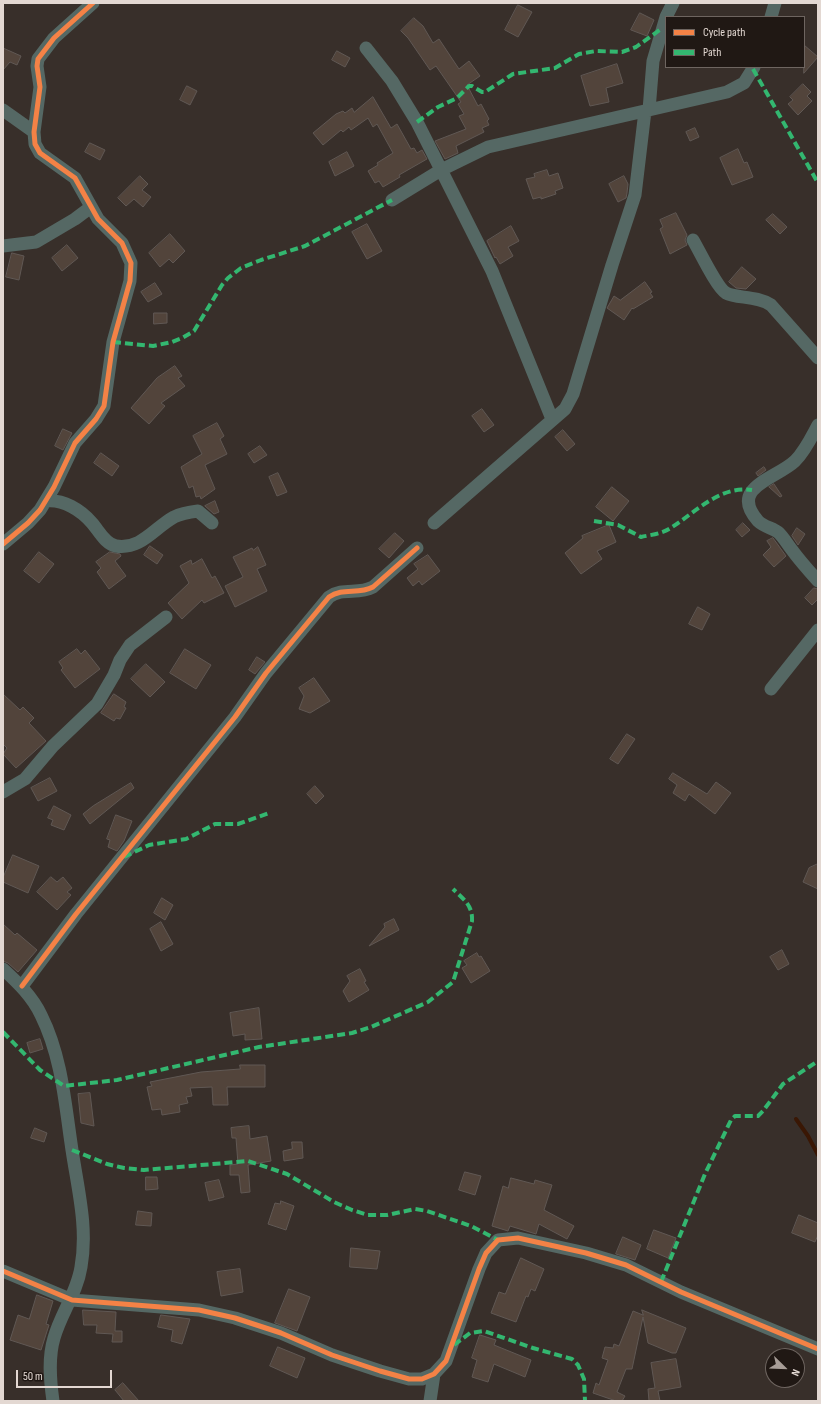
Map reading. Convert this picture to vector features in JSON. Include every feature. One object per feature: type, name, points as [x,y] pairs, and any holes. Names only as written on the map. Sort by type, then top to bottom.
[{"type":"street","points":[[3,544],[28,523],[46,501],[75,443],[96,419],[104,406],[113,342],[130,281],[131,263],[122,243],[98,219],[75,178],[40,153],[35,144],[34,132],[40,87],[37,66],[38,59],[54,38],[93,3]]},
{"type":"street","points":[[667,16],[674,3]]},
{"type":"street","points":[[771,16],[775,3]]},
{"type":"street","points":[[434,523],[520,450],[552,419],[565,409],[573,394],[635,195],[653,61],[661,28],[665,19]]},
{"type":"street","points":[[366,48],[392,81],[417,122],[492,271],[552,419]]},
{"type":"street","points":[[392,200],[441,170],[488,148],[728,92],[744,83],[753,68]]},
{"type":"street","points":[[3,110],[34,132]]},
{"type":"street","points":[[3,246],[36,242],[75,219],[91,207]]},
{"type":"street","points":[[694,240],[719,286],[726,293],[763,300],[771,304],[818,358]]},
{"type":"street","points":[[818,426],[806,448],[795,461],[783,470],[758,484],[752,490],[748,499],[749,505],[759,522],[779,534],[818,581]]},
{"type":"street","points":[[46,501],[60,502],[80,512],[91,522],[109,544],[115,546],[131,546],[140,542],[174,517],[185,513],[198,511],[212,523]]},
{"type":"street","points":[[22,986],[76,914],[211,748],[266,673],[328,597],[336,591],[365,591],[373,587],[417,548]]},
{"type":"street","points":[[3,792],[25,779],[62,738],[97,704],[114,676],[120,660],[130,645],[166,617]]},
{"type":"street","points":[[771,689],[818,630]]},
{"type":"street","points":[[3,969],[22,986],[35,1004],[48,1031],[64,1086],[72,1150],[81,1201],[84,1229],[84,1250],[81,1270],[72,1300],[54,1338],[50,1357],[53,1401]]},
{"type":"street","points":[[3,1271],[72,1300],[199,1310],[236,1318],[281,1333],[332,1355],[380,1371],[409,1378],[422,1379],[434,1374],[446,1362],[478,1269],[486,1253],[498,1240],[518,1238],[586,1253],[626,1265],[681,1292],[818,1349]]},
{"type":"street","points":[[430,1401],[434,1374]]},
{"type":"building","points":[[518,5],[532,12],[518,37],[505,30]]},
{"type":"building","points":[[640,13],[654,20],[647,36],[631,30]]},
{"type":"building","points":[[414,18],[423,26],[433,43],[439,39],[459,69],[469,61],[480,76],[467,85],[478,106],[481,104],[489,119],[487,121],[489,125],[482,128],[484,132],[456,146],[458,153],[445,159],[435,141],[466,129],[459,116],[464,114],[458,104],[461,102],[436,66],[430,70],[408,38],[401,31]]},
{"type":"building","points":[[805,46],[818,57],[804,73],[805,68]]},
{"type":"building","points":[[3,48],[21,56],[17,65],[10,62],[3,70]]},
{"type":"building","points":[[337,51],[350,58],[345,67],[332,60]]},
{"type":"building","points":[[617,64],[623,83],[606,88],[609,102],[590,106],[581,76]]},
{"type":"building","points":[[803,84],[811,92],[807,96],[812,101],[798,115],[788,104],[793,100],[790,97]]},
{"type":"building","points":[[187,86],[197,91],[190,105],[180,100]]},
{"type":"building","points":[[373,97],[391,128],[397,124],[411,149],[414,148],[417,153],[422,150],[427,159],[399,175],[400,177],[383,187],[379,181],[375,183],[368,171],[378,165],[377,163],[393,153],[377,124],[373,127],[368,118],[351,130],[349,127],[343,132],[341,130],[323,145],[313,133],[336,114],[343,111],[345,113],[352,108],[354,112]]},
{"type":"building","points":[[695,128],[699,137],[690,141],[686,132]]},
{"type":"building","points":[[90,143],[105,150],[100,160],[85,152]]},
{"type":"building","points":[[738,149],[744,163],[747,162],[753,177],[732,185],[720,158]]},
{"type":"building","points":[[347,152],[354,166],[335,176],[329,162]]},
{"type":"building","points":[[547,170],[549,176],[558,173],[563,188],[555,191],[556,194],[541,199],[541,197],[533,199],[526,179],[535,177],[534,174]]},
{"type":"building","points":[[140,176],[148,184],[142,190],[151,197],[143,207],[134,199],[126,206],[118,198]]},
{"type":"building","points":[[624,176],[628,184],[626,198],[618,202],[609,184]]},
{"type":"building","points":[[676,213],[687,235],[685,240],[687,245],[670,254],[660,229],[663,227],[660,220]]},
{"type":"building","points":[[773,214],[787,227],[780,234],[766,220]]},
{"type":"building","points":[[367,224],[382,251],[367,259],[352,232]]},
{"type":"building","points":[[511,226],[519,241],[508,247],[513,256],[500,264],[496,257],[495,258],[487,241]]},
{"type":"building","points":[[170,234],[185,251],[173,263],[169,259],[160,267],[149,253]]},
{"type":"building","points":[[67,245],[78,258],[62,271],[52,258]]},
{"type":"building","points":[[12,253],[24,256],[19,280],[6,277]]},
{"type":"building","points":[[742,267],[756,279],[746,289],[736,288],[729,282]]},
{"type":"building","points":[[645,282],[652,292],[650,293],[653,297],[633,309],[632,308],[624,320],[607,308],[614,296],[620,300]]},
{"type":"building","points":[[155,283],[162,294],[148,302],[141,292]]},
{"type":"building","points":[[154,313],[167,313],[167,323],[154,324]]},
{"type":"building","points":[[175,366],[182,376],[178,378],[185,386],[161,403],[165,406],[149,424],[131,408],[157,378]]},
{"type":"building","points":[[482,409],[494,425],[484,432],[472,416]]},
{"type":"building","points":[[217,423],[224,436],[220,439],[227,454],[205,465],[215,489],[201,499],[200,496],[196,497],[193,486],[189,488],[181,467],[202,454],[193,436]]},
{"type":"building","points":[[63,429],[72,433],[63,450],[55,446]]},
{"type":"building","points":[[563,430],[575,444],[567,451],[555,437]]},
{"type":"building","points":[[260,446],[267,455],[254,463],[248,454]]},
{"type":"building","points":[[101,453],[119,466],[112,476],[94,463]]},
{"type":"building","points":[[764,467],[766,470],[758,476],[756,473]]},
{"type":"building","points":[[278,473],[287,492],[277,496],[269,477]]},
{"type":"building","points":[[774,484],[782,496],[780,497],[769,487]]},
{"type":"building","points":[[612,487],[629,501],[613,521],[596,507]]},
{"type":"building","points":[[215,501],[219,512],[214,514],[205,506]]},
{"type":"building","points":[[743,523],[750,530],[742,537],[736,530]]},
{"type":"building","points":[[609,525],[616,542],[597,551],[602,559],[581,574],[565,553],[583,538],[582,536]]},
{"type":"building","points":[[797,528],[805,534],[798,545],[792,536]]},
{"type":"building","points":[[395,533],[404,541],[389,558],[379,549]]},
{"type":"building","points":[[773,538],[786,556],[774,567],[763,555],[771,547],[767,541]]},
{"type":"building","points":[[150,546],[163,555],[157,564],[144,555]]},
{"type":"building","points":[[258,547],[266,565],[257,569],[267,591],[235,607],[225,586],[243,577],[233,557],[252,548],[253,550]]},
{"type":"building","points":[[39,552],[54,564],[39,583],[24,571]]},
{"type":"building","points":[[110,552],[120,554],[121,556],[115,561],[126,576],[109,589],[97,572],[101,568],[96,562]]},
{"type":"building","points":[[428,555],[440,571],[422,585],[419,581],[413,586],[407,578],[418,569],[414,564]]},
{"type":"building","points":[[202,559],[212,578],[215,576],[224,593],[204,603],[202,600],[182,619],[168,603],[189,583],[180,566],[191,560],[192,564]]},
{"type":"building","points":[[814,588],[818,589],[818,599],[812,605],[805,598]]},
{"type":"building","points":[[698,607],[710,614],[702,630],[689,624]]},
{"type":"building","points":[[77,649],[81,654],[85,650],[100,669],[75,688],[61,670],[63,668],[59,662]]},
{"type":"building","points":[[185,649],[211,665],[196,689],[170,673]]},
{"type":"building","points":[[257,657],[265,662],[255,674],[249,670]]},
{"type":"building","points":[[146,664],[165,682],[150,697],[131,679]]},
{"type":"building","points":[[314,678],[330,701],[310,713],[299,709],[304,696],[299,688]]},
{"type":"building","points":[[3,694],[20,710],[23,707],[34,718],[29,723],[46,741],[16,768],[3,754],[7,748],[3,744]]},
{"type":"building","points":[[114,694],[126,702],[124,707],[126,708],[120,719],[116,718],[114,721],[101,713]]},
{"type":"building","points":[[627,734],[635,739],[618,764],[610,759]]},
{"type":"building","points":[[673,773],[707,794],[716,782],[731,793],[715,814],[689,794],[685,801],[673,793],[677,785],[669,779]]},
{"type":"building","points":[[50,778],[57,791],[38,801],[31,788]]},
{"type":"building","points":[[131,783],[134,788],[90,824],[83,814],[93,806]]},
{"type":"building","points":[[315,786],[324,796],[316,804],[307,794]]},
{"type":"building","points":[[54,806],[71,815],[64,830],[51,825],[53,820],[48,818]]},
{"type":"building","points":[[116,815],[132,821],[124,841],[117,851],[108,847],[110,840],[107,839]]},
{"type":"building","points":[[13,855],[39,866],[28,893],[3,882],[3,878]]},
{"type":"building","points":[[818,864],[818,889],[803,882],[809,868]]},
{"type":"building","points":[[51,877],[57,882],[63,877],[72,888],[67,892],[71,895],[57,910],[37,892]]},
{"type":"building","points":[[162,898],[173,905],[165,920],[154,913]]},
{"type":"building","points":[[394,919],[399,930],[369,946],[385,927],[384,924]]},
{"type":"building","points":[[161,922],[173,944],[161,951],[150,929]]},
{"type":"building","points":[[3,924],[15,935],[17,933],[37,950],[18,972],[8,963],[3,961]]},
{"type":"building","points":[[782,950],[789,964],[778,970],[770,957]]},
{"type":"building","points":[[477,953],[479,957],[481,956],[490,971],[471,983],[462,968],[467,965],[464,961]]},
{"type":"building","points":[[360,969],[366,981],[364,982],[369,990],[349,1002],[343,991],[350,981],[347,976]]},
{"type":"building","points":[[259,1008],[262,1039],[245,1040],[245,1034],[233,1036],[230,1013]]},
{"type":"building","points":[[40,1039],[43,1049],[30,1053],[27,1043]]},
{"type":"building","points":[[240,1065],[265,1065],[265,1087],[227,1087],[228,1105],[213,1105],[212,1087],[190,1088],[192,1096],[186,1097],[188,1103],[179,1105],[180,1112],[162,1115],[161,1109],[152,1110],[147,1087],[152,1086],[150,1082],[201,1072],[240,1069]]},
{"type":"building","points":[[90,1093],[94,1126],[81,1123],[78,1094]]},
{"type":"building","points":[[249,1126],[250,1139],[267,1136],[271,1161],[248,1165],[250,1192],[241,1193],[239,1175],[230,1175],[230,1165],[238,1164],[236,1138],[232,1138],[231,1128]]},
{"type":"building","points":[[35,1128],[47,1133],[44,1142],[31,1138]]},
{"type":"building","points":[[292,1142],[302,1142],[303,1158],[284,1161],[283,1151],[292,1149]]},
{"type":"building","points":[[465,1172],[481,1176],[475,1195],[459,1190]]},
{"type":"building","points":[[146,1177],[157,1177],[158,1189],[146,1190]]},
{"type":"building","points":[[511,1178],[534,1184],[535,1180],[552,1185],[544,1210],[574,1226],[567,1239],[539,1224],[536,1234],[510,1226],[508,1231],[492,1226],[503,1186],[508,1188]]},
{"type":"building","points":[[219,1180],[224,1197],[209,1201],[205,1183]]},
{"type":"building","points":[[281,1201],[294,1206],[286,1230],[268,1224],[275,1203],[280,1204]]},
{"type":"building","points":[[138,1211],[152,1213],[151,1226],[136,1225]]},
{"type":"building","points":[[799,1215],[818,1223],[818,1235],[815,1242],[792,1233]]},
{"type":"building","points":[[654,1230],[676,1238],[668,1258],[647,1249]]},
{"type":"building","points":[[623,1237],[641,1245],[635,1260],[616,1254]]},
{"type":"building","points":[[351,1248],[380,1251],[377,1269],[350,1267]]},
{"type":"building","points":[[521,1258],[544,1269],[535,1291],[531,1289],[528,1297],[526,1296],[516,1322],[491,1313],[499,1292],[505,1294]]},
{"type":"building","points":[[240,1269],[243,1292],[221,1296],[217,1272]]},
{"type":"building","points":[[289,1289],[310,1297],[297,1331],[275,1323]]},
{"type":"building","points":[[37,1295],[53,1301],[46,1324],[49,1325],[41,1350],[10,1340],[18,1315],[29,1319]]},
{"type":"building","points":[[83,1310],[116,1312],[115,1331],[122,1331],[122,1342],[112,1342],[113,1334],[96,1333],[97,1325],[84,1325]]},
{"type":"building","points":[[642,1310],[686,1328],[676,1353],[672,1353],[648,1343],[643,1317],[632,1369],[626,1369],[617,1392],[625,1396],[622,1401],[616,1401],[593,1393],[596,1383],[599,1385],[608,1360],[602,1358],[605,1347],[613,1348],[614,1344],[619,1346],[633,1311],[643,1315]]},
{"type":"building","points":[[161,1315],[190,1319],[182,1344],[171,1341],[173,1330],[158,1327]]},
{"type":"building","points":[[480,1335],[496,1340],[494,1345],[531,1360],[525,1377],[494,1364],[488,1382],[472,1377],[477,1360],[472,1358]]},
{"type":"building","points":[[278,1347],[305,1358],[297,1378],[270,1366]]},
{"type":"building","points":[[676,1359],[681,1387],[658,1391],[660,1401],[649,1401],[648,1389],[655,1388],[651,1363]]},
{"type":"building","points":[[123,1383],[139,1401],[124,1401],[115,1390]]},
{"type":"waterway","points":[[796,1119],[808,1136],[818,1155]]},
{"type":"marked path","points":[[417,122],[438,107],[457,98],[469,86],[485,92],[513,74],[555,68],[579,54],[596,51],[622,52],[636,47],[661,29]]},
{"type":"marked path","points":[[753,69],[818,183]]},
{"type":"marked path","points":[[113,342],[153,346],[182,338],[194,331],[222,285],[228,278],[241,268],[305,246],[392,200]]},
{"type":"marked path","points":[[594,521],[618,525],[641,537],[652,535],[669,529],[718,496],[740,490],[752,490]]},
{"type":"marked path","points":[[124,857],[149,845],[186,839],[215,824],[238,824],[269,813]]},
{"type":"marked path","points":[[3,1032],[40,1070],[64,1086],[117,1080],[259,1047],[352,1033],[371,1027],[428,1002],[453,982],[472,921],[469,906],[453,889]]},
{"type":"marked path","points":[[661,1282],[705,1174],[731,1120],[735,1116],[758,1116],[783,1084],[818,1061]]},
{"type":"marked path","points":[[72,1150],[107,1164],[124,1168],[144,1170],[248,1161],[287,1174],[334,1202],[352,1210],[368,1215],[387,1215],[415,1209],[427,1211],[471,1226],[498,1240]]},
{"type":"marked path","points":[[454,1345],[470,1333],[484,1331],[533,1348],[572,1359],[578,1365],[584,1379],[585,1401]]},
{"type":"cycle path","points":[[3,544],[28,523],[40,510],[54,487],[75,443],[96,419],[104,406],[113,342],[130,281],[131,263],[122,243],[98,219],[75,178],[40,153],[35,144],[34,132],[40,87],[37,66],[38,59],[54,38],[93,3]]},
{"type":"cycle path","points":[[22,986],[76,914],[235,717],[266,673],[329,597],[340,592],[362,591],[373,587],[417,548]]},
{"type":"cycle path","points":[[3,1271],[72,1300],[199,1310],[235,1318],[281,1333],[332,1355],[380,1371],[409,1379],[422,1379],[434,1374],[446,1361],[486,1253],[498,1240],[518,1238],[586,1253],[626,1265],[681,1292],[818,1349]]}]
